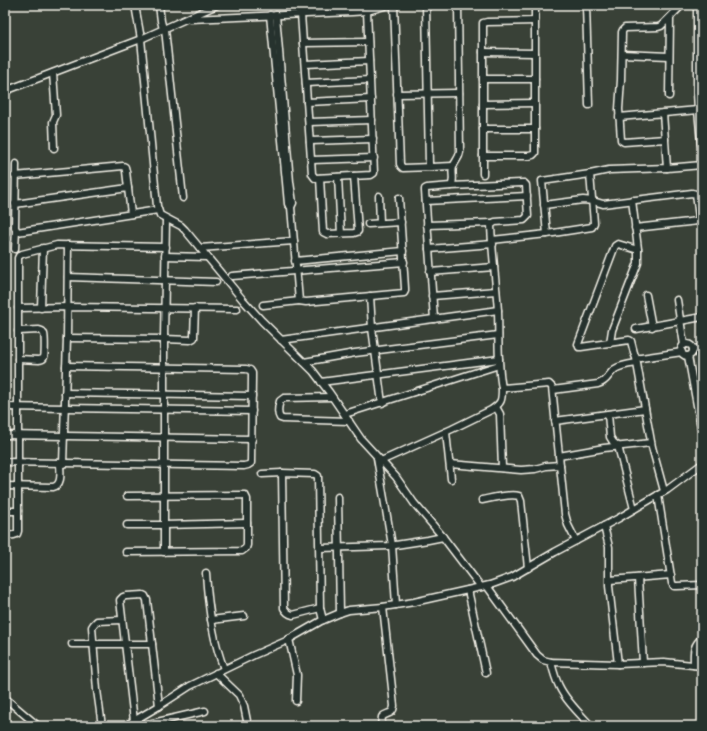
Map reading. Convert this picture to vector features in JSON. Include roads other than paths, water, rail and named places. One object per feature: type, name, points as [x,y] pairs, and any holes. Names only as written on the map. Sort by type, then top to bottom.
[{"type":"street","points":[[135,5],[141,34],[158,210],[160,215],[181,226],[243,300],[304,362],[321,382],[362,439],[396,478],[418,509],[484,586],[540,658],[551,662],[618,664],[664,662],[702,666]]},
{"type":"street","points":[[159,5],[163,26],[183,198]]},
{"type":"street","points":[[394,5],[400,166],[403,168],[453,166]]},
{"type":"street","points":[[426,5],[429,165],[431,167]]},
{"type":"street","points":[[451,186],[453,185],[453,166],[460,157],[458,5]]},
{"type":"street","points":[[483,156],[533,155],[535,153],[535,5]]},
{"type":"street","points":[[586,5],[590,105]]},
{"type":"street","points":[[665,139],[622,142],[620,139],[619,101],[623,30],[627,28],[658,27],[663,25],[682,5]]},
{"type":"street","points":[[697,5],[702,10]]},
{"type":"street","points":[[697,5],[700,59],[700,91],[698,110],[701,125],[702,153]]},
{"type":"street","points":[[5,91],[53,73],[141,34],[187,19],[211,6],[216,17]]},
{"type":"street","points":[[187,19],[352,12],[383,6]]},
{"type":"street","points":[[302,14],[312,174],[315,178],[338,177],[373,174],[375,170],[367,10]]},
{"type":"street","points":[[273,15],[288,182],[288,204],[291,207],[299,301]]},
{"type":"street","points":[[669,96],[670,18]]},
{"type":"street","points":[[484,174],[483,23],[535,21]]},
{"type":"street","points":[[303,43],[368,42]]},
{"type":"street","points":[[482,52],[535,53]]},
{"type":"street","points":[[622,54],[669,56]]},
{"type":"street","points":[[305,64],[369,61]]},
{"type":"street","points":[[53,73],[56,115],[53,122],[54,148]]},
{"type":"street","points":[[483,79],[535,79]]},
{"type":"street","points":[[306,83],[370,80]]},
{"type":"street","points":[[397,94],[459,94]]},
{"type":"street","points":[[307,102],[371,100]]},
{"type":"street","points":[[483,104],[535,103]]},
{"type":"street","points":[[619,117],[698,110]]},
{"type":"street","points":[[663,113],[667,168]]},
{"type":"street","points":[[309,122],[372,120]]},
{"type":"street","points":[[483,129],[535,129]]},
{"type":"street","points":[[310,141],[373,139]]},
{"type":"street","points":[[311,160],[374,158]]},
{"type":"street","points":[[15,249],[16,164]]},
{"type":"street","points":[[547,234],[542,181],[616,169],[667,168],[702,165]]},
{"type":"street","points":[[16,176],[123,166],[126,171],[131,214]]},
{"type":"street","points":[[429,249],[492,242],[592,227],[594,223],[590,174]]},
{"type":"street","points":[[320,178],[323,232],[327,234],[341,234],[357,232],[354,176]]},
{"type":"street","points":[[338,177],[341,234]]},
{"type":"street","points":[[427,225],[492,223],[524,220],[528,216],[526,185],[522,183],[427,188],[425,191],[427,225],[429,249],[430,272],[434,319]]},
{"type":"street","points":[[15,204],[128,188]]},
{"type":"street","points":[[544,205],[583,200],[604,204],[692,193],[696,194],[700,203],[699,220],[696,222],[635,228]]},
{"type":"street","points":[[379,196],[380,223]]},
{"type":"street","points":[[426,201],[527,196]]},
{"type":"street","points":[[263,304],[299,301],[306,302],[404,293],[406,288],[399,198]]},
{"type":"street","points":[[610,343],[612,330],[638,264],[638,250],[632,200]]},
{"type":"street","points":[[16,230],[20,232],[158,210]]},
{"type":"street","points":[[164,552],[164,308],[166,219]]},
{"type":"street","points":[[368,224],[401,222]]},
{"type":"street","points":[[379,459],[446,432],[496,407],[502,399],[492,223]]},
{"type":"street","points":[[200,248],[294,241]]},
{"type":"street","points":[[638,250],[618,244],[614,246],[578,346],[581,347],[630,340],[636,358],[639,360],[651,443],[664,491]]},
{"type":"street","points":[[5,536],[17,534],[18,531],[19,256],[57,245],[166,247]]},
{"type":"street","points":[[5,486],[53,487],[59,485],[60,482],[64,436],[68,245]]},
{"type":"street","points":[[41,308],[43,248]]},
{"type":"street","points":[[295,261],[403,251]]},
{"type":"street","points":[[165,256],[207,257]]},
{"type":"street","points":[[232,276],[404,262]]},
{"type":"street","points":[[430,272],[494,267]]},
{"type":"street","points":[[68,276],[216,282]]},
{"type":"street","points":[[432,296],[496,291]]},
{"type":"street","points":[[646,295],[652,327]]},
{"type":"street","points":[[370,296],[372,328],[382,403]]},
{"type":"street","points":[[677,300],[684,345],[682,352]]},
{"type":"street","points":[[18,308],[67,307],[237,309]]},
{"type":"street","points":[[67,338],[190,340],[194,338],[195,308]]},
{"type":"street","points":[[281,340],[498,310]]},
{"type":"street","points":[[636,329],[702,317]]},
{"type":"street","points":[[18,331],[39,330],[44,334],[44,358],[42,360],[18,358]]},
{"type":"street","points":[[304,362],[355,353],[498,335]]},
{"type":"street","points":[[684,345],[690,345],[693,349]]},
{"type":"street","points":[[693,349],[702,348]]},
{"type":"street","points":[[688,356],[691,354],[693,349]]},
{"type":"street","points":[[553,390],[598,384],[604,382],[616,368],[621,366],[639,360],[682,352]]},
{"type":"street","points":[[682,352],[684,355],[688,356]]},
{"type":"street","points":[[688,356],[702,432]]},
{"type":"street","points":[[321,382],[499,362]]},
{"type":"street","points":[[344,414],[382,403],[499,362]]},
{"type":"street","points":[[5,462],[164,465],[248,465],[251,463],[252,373],[250,370],[246,368],[66,366]]},
{"type":"street","points":[[502,388],[551,385],[553,390],[565,514],[568,525],[576,541]]},
{"type":"street","points":[[65,393],[252,396]]},
{"type":"street","points":[[332,397],[284,398],[280,401],[278,416],[283,419],[349,421]]},
{"type":"street","points":[[5,406],[252,411]]},
{"type":"street","points":[[496,407],[500,414],[502,468]]},
{"type":"street","points":[[555,421],[645,409]]},
{"type":"street","points":[[608,414],[610,437],[618,446],[634,509]]},
{"type":"street","points":[[446,432],[451,479]]},
{"type":"street","points":[[5,435],[252,439]]},
{"type":"street","points":[[559,456],[618,446],[651,443]]},
{"type":"street","points":[[379,459],[392,545],[396,605]]},
{"type":"street","points":[[450,464],[521,470],[560,465]]},
{"type":"street","points":[[130,723],[190,686],[340,613],[348,610],[396,605],[468,590],[512,577],[658,495],[702,464]]},
{"type":"street","points":[[282,473],[284,608],[286,612],[293,615],[320,608]]},
{"type":"street","points":[[262,474],[314,474],[318,476],[320,608],[323,620]]},
{"type":"street","points":[[126,552],[242,551],[247,545],[247,499],[245,495],[127,496]]},
{"type":"street","points":[[658,495],[672,583],[674,586],[702,585]]},
{"type":"street","points":[[482,500],[519,496],[528,568]]},
{"type":"street","points":[[338,497],[340,613]]},
{"type":"street","points":[[5,511],[18,511]]},
{"type":"street","points":[[127,525],[247,523]]},
{"type":"street","points":[[604,526],[609,547],[613,621],[618,664]]},
{"type":"street","points":[[320,548],[392,545],[443,537]]},
{"type":"street","points":[[206,573],[211,620],[219,656],[224,669]]},
{"type":"street","points":[[610,580],[671,575]]},
{"type":"street","points":[[638,578],[643,663]]},
{"type":"street","points":[[468,590],[486,673]]},
{"type":"street","points":[[130,723],[125,644],[120,600],[126,596],[145,596],[147,600],[159,706]]},
{"type":"street","points":[[381,726],[382,717],[393,711],[394,706],[384,607]]},
{"type":"street","points":[[211,620],[244,616]]},
{"type":"street","points":[[102,726],[97,690],[92,627],[94,624],[102,620],[122,620]]},
{"type":"street","points":[[694,665],[694,650],[696,644],[702,638]]},
{"type":"street","points":[[289,639],[297,675],[296,701]]},
{"type":"street","points":[[72,644],[152,644]]},
{"type":"street","points":[[551,662],[559,686],[565,696],[591,726]]},
{"type":"street","points":[[216,673],[240,695],[248,726]]},
{"type":"street","points":[[5,698],[38,726]]},
{"type":"street","points":[[130,723],[144,725],[205,711]]}]
